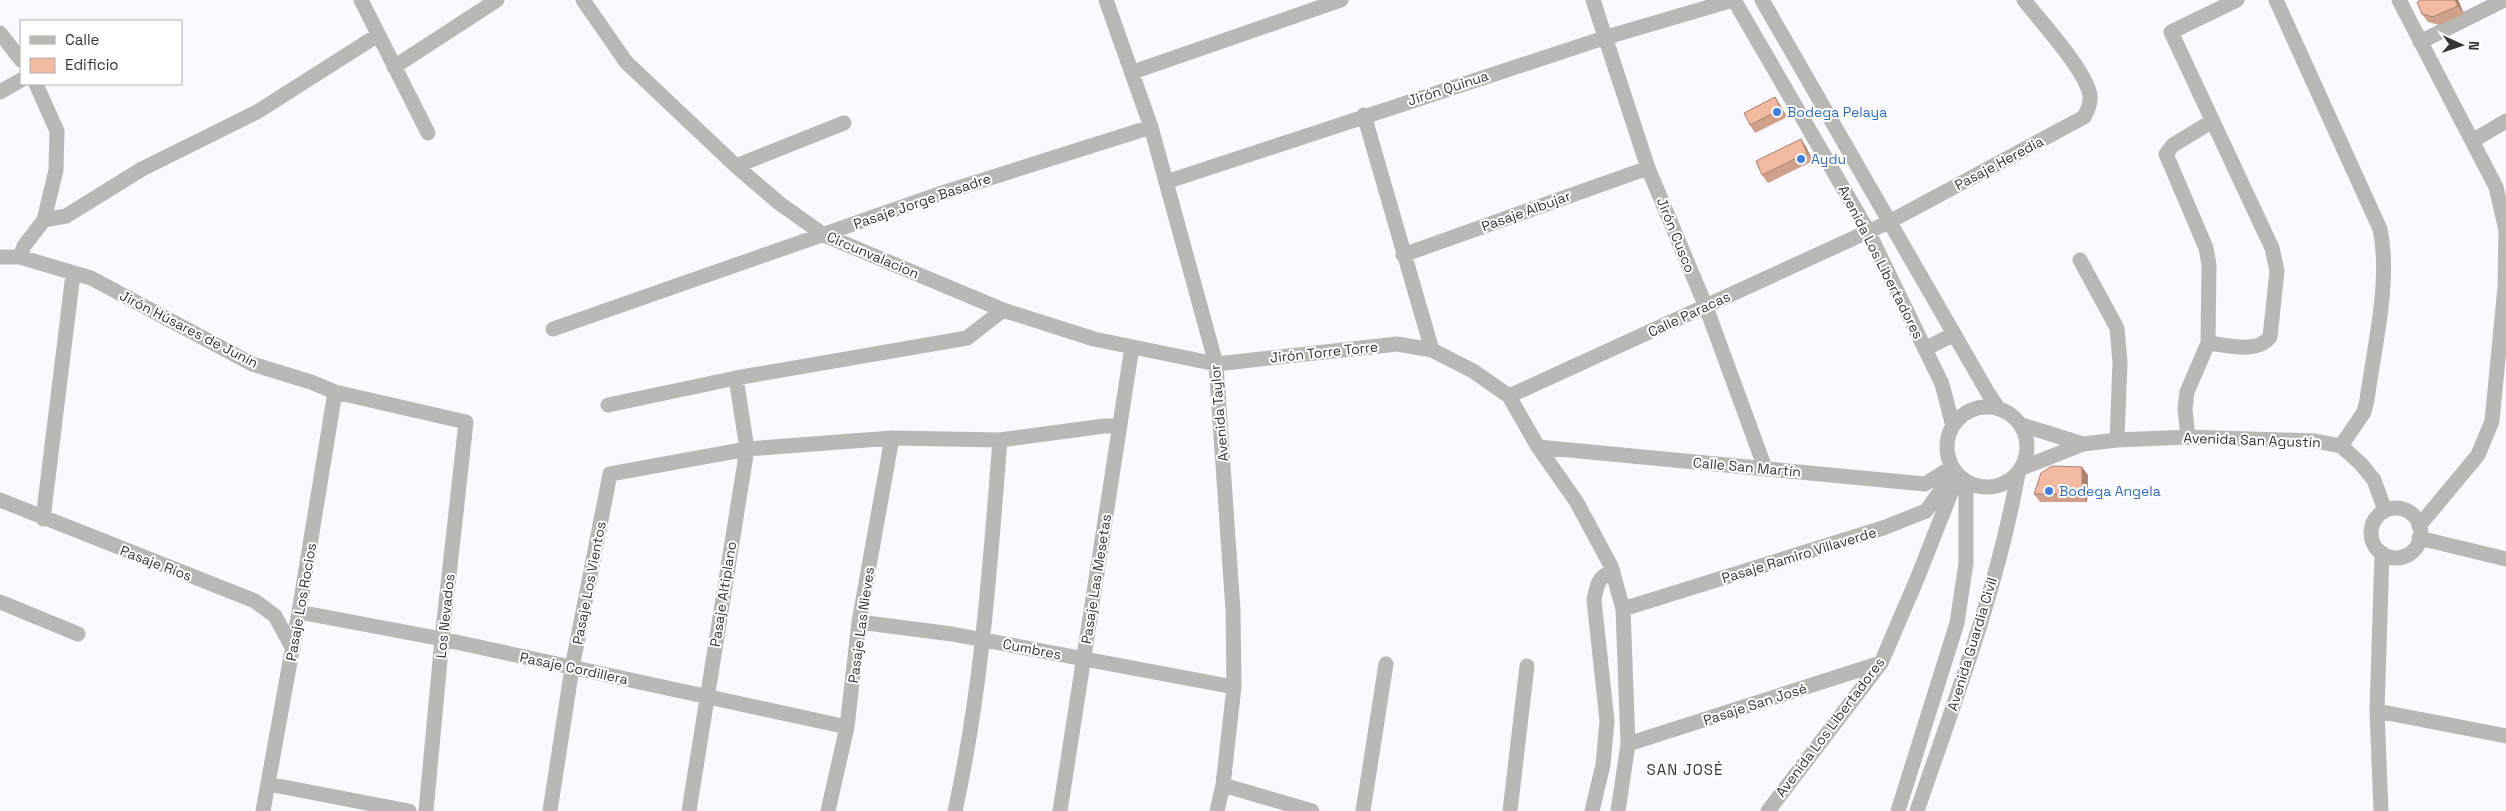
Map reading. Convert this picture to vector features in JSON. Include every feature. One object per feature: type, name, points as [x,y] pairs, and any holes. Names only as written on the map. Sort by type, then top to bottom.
[{"type":"street","points":[[361,0],[428,133]]},
{"type":"street","points":[[394,67],[497,0]]},
{"type":"street","name":"Circunvalacion","points":[[583,0],[626,62],[779,204],[824,235],[1003,310],[1094,339],[1216,364]]},
{"type":"street","name":"Avenida Taylor","points":[[1106,0],[1151,127],[1216,364],[1233,610],[1234,687],[1223,785],[1217,811]]},
{"type":"street","points":[[1133,72],[1341,0]]},
{"type":"street","name":"Jirón Cusco","points":[[1593,0],[1607,37],[1648,168],[1706,307],[1765,468]]},
{"type":"street","name":"Jirón Quinua","points":[[1166,182],[1364,115],[1607,37],[1734,0]]},
{"type":"street","name":"Avenida Los Libertadores","points":[[1734,0],[1868,231],[1942,384],[1953,426]]},
{"type":"street","name":"Avenida Los Libertadores","points":[[1762,0],[1998,408]]},
{"type":"street","name":"Pasaje Heredia","points":[[1868,231],[1889,222],[2084,117],[2089,109],[2090,98],[2078,70],[2024,0]]},
{"type":"street","points":[[2208,343],[2256,347],[2264,345],[2270,337],[2277,271],[2272,248],[2211,122],[2171,32],[2237,0]]},
{"type":"street","points":[[2276,0],[2380,229],[2385,252],[2384,274],[2367,400],[2364,412],[2341,446]]},
{"type":"street","points":[[2399,0],[2474,140],[2496,187],[2506,230],[2505,313],[2499,423],[2478,455],[2419,532],[2415,549],[2408,554],[2391,557],[2382,553],[2372,542],[2371,534],[2375,519],[2383,512],[2396,508],[2404,510],[2416,519],[2419,532]]},
{"type":"street","points":[[2420,42],[2504,0]]},
{"type":"street","points":[[0,33],[20,59]]},
{"type":"street","points":[[44,220],[66,216],[142,168],[257,112],[378,35]]},
{"type":"street","points":[[0,92],[20,81]]},
{"type":"street","points":[[20,257],[24,246],[44,220],[56,170],[58,130],[36,85]]},
{"type":"street","points":[[1364,115],[1432,350],[1472,371],[1510,396],[1538,447],[1576,501],[1613,571],[1623,609],[1628,744],[1618,811]]},
{"type":"street","points":[[2474,140],[2506,121]]},
{"type":"street","points":[[2188,437],[2185,409],[2187,392],[2208,343],[2209,265],[2206,248],[2166,154],[2173,145],[2211,122]]},
{"type":"street","points":[[736,166],[844,123]]},
{"type":"street","name":"Pasaje Jorge Basadre","points":[[553,329],[936,195],[1151,127]]},
{"type":"street","name":"Pasaje Albujar","points":[[1404,255],[1648,168]]},
{"type":"street","name":"Calle Paracas","points":[[1510,396],[1868,231]]},
{"type":"street","name":"Jirón Húsares de Junín","points":[[0,257],[20,257],[91,278],[252,364],[311,382],[335,392],[466,422]]},
{"type":"street","points":[[2080,260],[2117,328],[2120,362],[2117,440]]},
{"type":"street","points":[[43,519],[73,274]]},
{"type":"street","points":[[608,405],[736,378],[968,338],[1003,310]]},
{"type":"street","points":[[1925,349],[1954,334]]},
{"type":"street","name":"Jirón Torre Torre","points":[[1216,364],[1397,344],[1432,350]]},
{"type":"street","name":"Pasaje Las Mesetas","points":[[1060,811],[1132,347]]},
{"type":"street","name":"Pasaje Altiplano","points":[[689,811],[747,450],[736,378]]},
{"type":"street","name":"Pasaje Los Rocios","points":[[263,811],[300,612],[335,392]]},
{"type":"street","points":[[1986,406],[2008,411],[2022,425],[2028,446],[2020,471],[1998,486],[1987,488],[1958,474],[1947,446],[1953,426],[1961,416],[1972,409],[1986,406]]},
{"type":"street","name":"Los Nevados","points":[[426,811],[442,638],[466,422]]},
{"type":"street","name":"Avenida San Agustín","points":[[2022,425],[2083,444]]},
{"type":"street","points":[[747,450],[892,438],[1000,440],[1104,426],[1120,426]]},
{"type":"street","name":"Avenida San Agustín","points":[[2020,471],[2083,444],[2117,440],[2188,437],[2315,441],[2341,446],[2374,480],[2383,505],[2383,512]]},
{"type":"street","name":"Pasaje Las Nieves","points":[[828,811],[847,726],[859,622],[892,438]]},
{"type":"street","points":[[955,811],[966,763],[984,640],[1000,440]]},
{"type":"street","name":"Calle San Martín","points":[[1538,447],[1925,484],[1958,474]]},
{"type":"street","name":"Pasaje Los Vientos","points":[[550,811],[572,668],[610,474],[747,450]]},
{"type":"street","name":"Avenida Guardia Civil","points":[[1917,811],[1979,628],[2010,518],[2020,471]]},
{"type":"street","name":"Avenida Los Libertadores","points":[[1768,811],[1881,663],[1917,580],[1958,474]]},
{"type":"street","name":"Avenida Guardia Civil","points":[[1898,811],[1957,623],[1966,563],[1958,474]]},
{"type":"street","name":"Pasaje Ramiro Villaverde","points":[[1623,609],[1884,528],[1926,511],[1958,474]]},
{"type":"street","name":"Pasaje Ríos","points":[[0,500],[43,519],[254,601],[275,616],[293,649]]},
{"type":"street","points":[[2419,532],[2506,559]]},
{"type":"street","points":[[2381,811],[2377,711],[2382,553]]},
{"type":"street","points":[[1592,811],[1602,766],[1607,721],[1594,600],[1597,584],[1602,576],[1613,571]]},
{"type":"street","points":[[0,602],[78,634]]},
{"type":"street","name":"Pasaje Cordillera","points":[[300,612],[442,638],[572,668],[847,726]]},
{"type":"street","name":"Cumbres","points":[[859,622],[984,640],[1234,687]]},
{"type":"street","name":"Pasaje San José","points":[[1628,744],[1881,663]]},
{"type":"street","points":[[1363,811],[1386,664]]},
{"type":"street","points":[[1510,811],[1527,666]]},
{"type":"street","points":[[2377,711],[2506,736]]},
{"type":"street","points":[[268,784],[409,811]]},
{"type":"street","points":[[1223,785],[1312,811]]},
{"type":"building","points":[[2421,0],[2455,0],[2458,6],[2433,17],[2422,14],[2417,2]]},
{"type":"building","points":[[1775,97],[1781,109],[1750,125],[1744,113]]},
{"type":"building","points":[[1801,139],[1807,153],[1762,175],[1756,161]]},
{"type":"building","points":[[2052,466],[2082,467],[2082,494],[2034,494],[2041,473]]},
{"type":"place","name":"Bodega Pelaya","points":[[1777,112]]},
{"type":"place","name":"Aydu","points":[[1801,159]]},
{"type":"place","name":"Bodega Angela","points":[[2049,491]]},
{"type":"district","name":"SAN JOSÉ","points":[[1685,770]]}]
